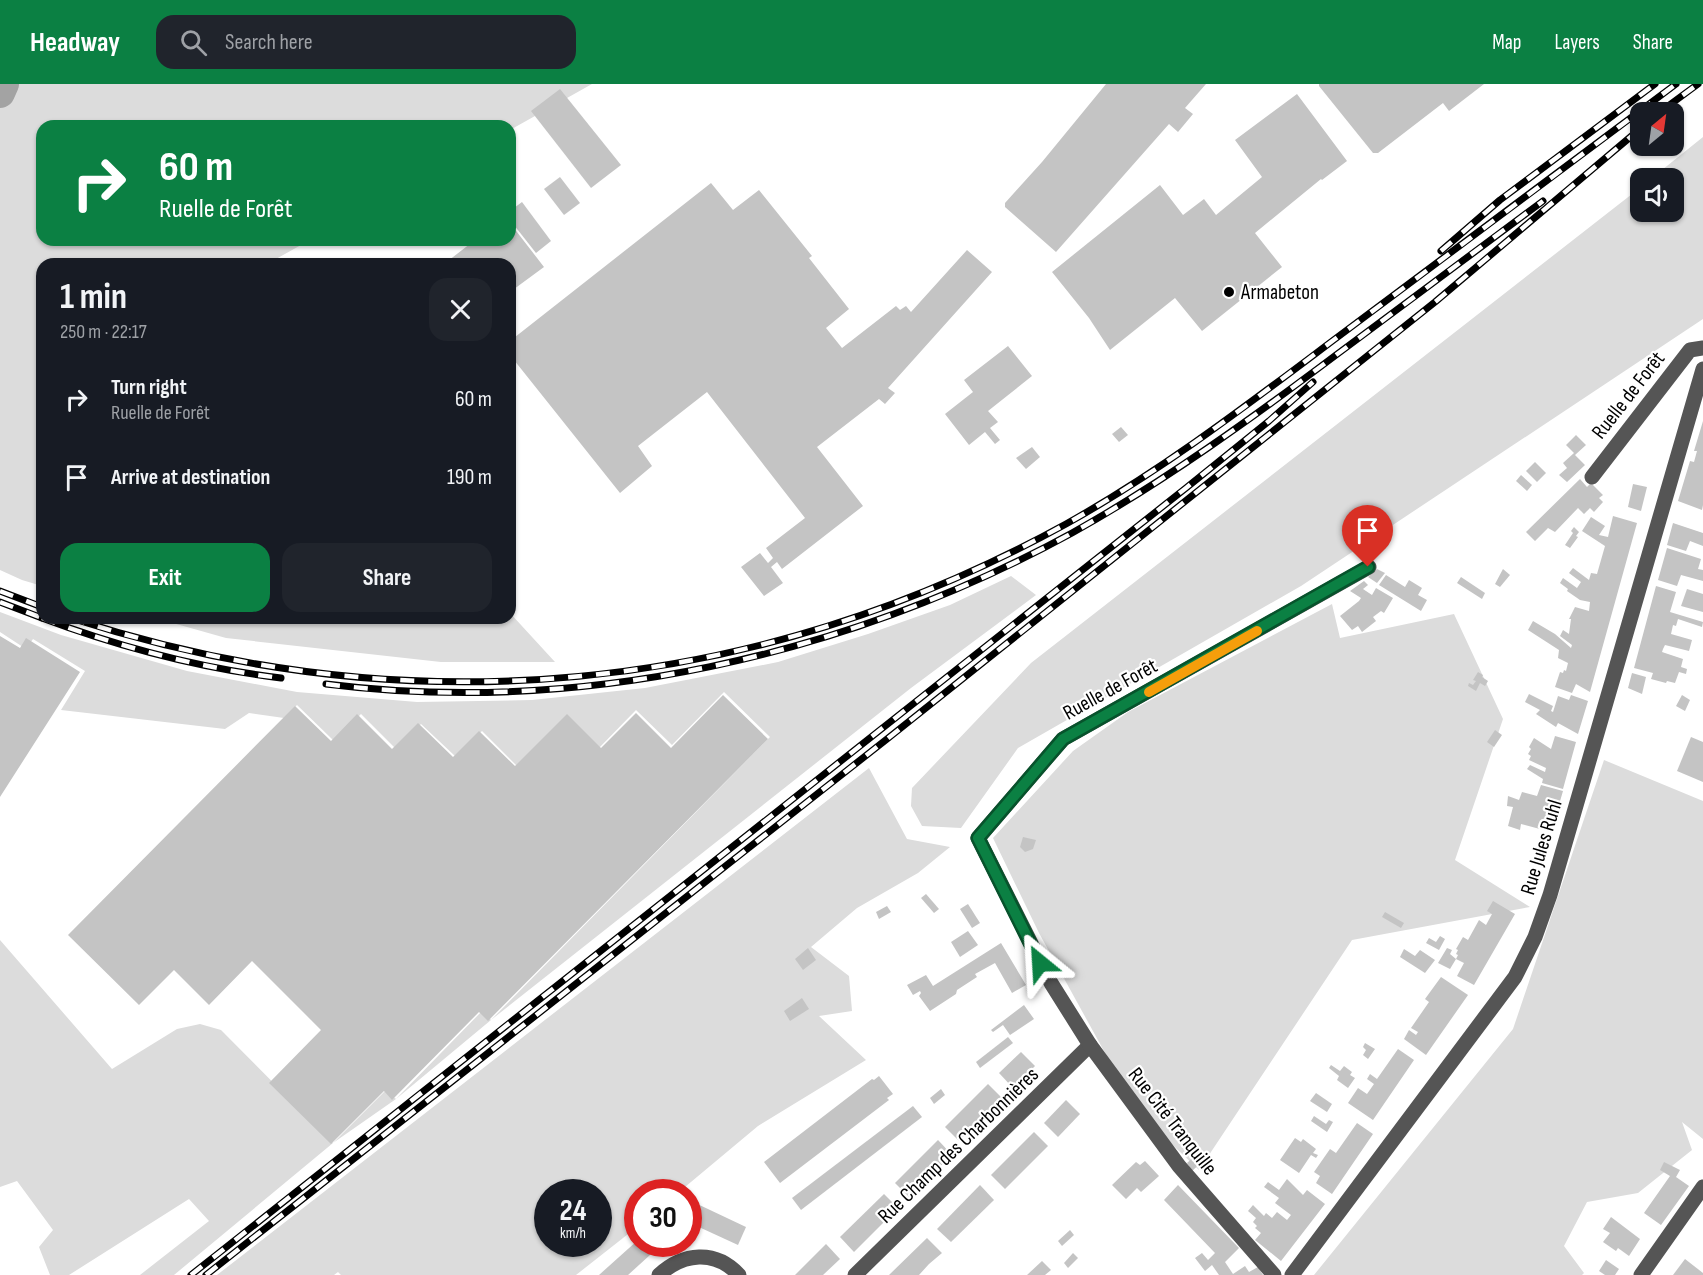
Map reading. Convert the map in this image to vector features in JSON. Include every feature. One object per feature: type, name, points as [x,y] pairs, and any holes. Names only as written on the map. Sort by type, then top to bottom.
[{"type":"street","name":"Ruelle de Forêt","points":[[1592,477],[1690,351],[1703,348]]},
{"type":"street","name":"Rue Jules Ruhl","points":[[1292,1275],[1515,977],[1534,938],[1553,884],[1702,372]]},
{"type":"street","name":"Ruelle de Forêt","points":[[1050,983],[978,838],[1063,739],[1368,567]]},
{"type":"street","name":"Rue Cité Tranquille","points":[[1050,983],[1090,1045],[1179,1166],[1274,1275]]},
{"type":"street","name":"Rue Champ des Charbonnières","points":[[855,1275],[1090,1045]]},
{"type":"street","points":[[1641,1275],[1703,1187]]},
{"type":"street","points":[[659,1275],[681,1260],[698,1256],[718,1261],[739,1275]]},
{"type":"shaded area","points":[[6,84],[592,84],[516,127],[516,120],[36,120],[36,246],[299,246],[278,258],[36,258],[36,584],[0,570],[0,98]]},
{"type":"shaded area","points":[[1703,137],[1703,319],[1301,586],[1018,748],[961,828],[922,826],[911,806],[912,788],[1031,663],[1630,196],[1630,222],[1684,222],[1684,168],[1664,168],[1679,156],[1684,156],[1684,152]]},
{"type":"shaded area","points":[[1011,576],[1036,595],[911,688],[491,1020],[770,737],[724,692],[672,745],[636,710],[599,748],[517,766],[482,731],[456,757],[421,724],[396,749],[361,714],[334,741],[297,705],[284,718],[249,713],[225,729],[61,710],[85,671],[33,639],[26,649],[0,632],[0,612],[61,635],[187,671],[297,692],[417,702],[532,700],[645,688],[778,662],[950,605]]},
{"type":"shaded area","points":[[1332,604],[1340,638],[1454,614],[1503,719],[1455,860],[1530,907],[1352,940],[1199,1170],[1137,1111],[1039,933],[993,838],[1073,751],[1128,712]]},
{"type":"shaded area","points":[[516,620],[555,662],[441,662],[226,638],[176,624],[516,624]]},
{"type":"shaded area","points":[[1604,760],[1703,801],[1703,1139],[1682,1122],[1692,1150],[1638,1193],[1587,1202],[1564,1246],[1584,1273],[1582,1275],[1314,1275],[1513,1029]]},
{"type":"shaded area","points":[[869,768],[907,839],[950,847],[918,873],[857,908],[811,947],[849,976],[852,1011],[819,1016],[866,1060],[758,1126],[695,1179],[624,1179],[624,1237],[612,1247],[612,1179],[534,1179],[534,1257],[599,1257],[576,1275],[341,1275],[338,1272],[334,1275],[217,1275]]},
{"type":"shaded area","points":[[0,940],[112,1069],[177,1029],[200,1024],[221,1030],[333,1143],[174,1275],[140,1275],[209,1221],[189,1199],[69,1275],[50,1275],[39,1247],[53,1230],[17,1181],[0,1187]]},
{"type":"shaded area","points":[[482,1011],[491,1020],[396,1099]]},
{"type":"shaded area","points":[[386,1090],[396,1099],[333,1143]]},
{"type":"building","points":[[1106,84],[1206,84],[1185,108],[1193,114],[1178,132],[1169,124],[1056,252],[1005,207],[1005,203]]},
{"type":"building","points":[[1319,84],[1484,84],[1449,111],[1443,103],[1378,153],[1373,153]]},
{"type":"building","points":[[560,89],[621,165],[591,188],[531,111]]},
{"type":"building","points":[[1297,94],[1347,161],[1321,179],[1255,233],[1282,267],[1202,331],[1175,298],[1110,350],[1089,318],[1052,272],[1160,185],[1183,215],[1204,199],[1216,215],[1262,177],[1235,140]]},
{"type":"building","points":[[560,177],[580,203],[564,215],[544,189]]},
{"type":"building","points":[[711,183],[733,210],[759,190],[812,256],[809,258],[849,309],[826,328],[842,348],[896,306],[900,310],[906,306],[911,312],[967,250],[992,272],[888,388],[895,393],[885,404],[879,399],[817,447],[863,506],[782,569],[777,562],[771,567],[783,583],[764,596],[741,567],[760,553],[768,563],[773,558],[766,548],[805,518],[707,392],[638,446],[652,466],[620,493],[516,363],[516,336]]},
{"type":"building","points":[[522,202],[551,241],[536,253],[516,228],[516,206]]},
{"type":"building","points":[[516,231],[544,267],[516,288],[516,258],[452,258],[467,246],[516,246]]},
{"type":"building","points":[[1008,346],[1032,376],[988,411],[998,422],[990,428],[1000,440],[995,444],[985,432],[969,445],[945,414],[973,392],[964,380]]},
{"type":"building","points":[[1703,421],[1702,510],[1678,501],[1690,461],[1694,462],[1697,451],[1694,451]]},
{"type":"building","points":[[1121,427],[1128,435],[1119,442],[1112,434]]},
{"type":"building","points":[[1576,435],[1586,445],[1575,455],[1585,465],[1567,482],[1559,475],[1567,468],[1563,463],[1574,453],[1566,445]]},
{"type":"building","points":[[1032,447],[1040,457],[1026,469],[1016,458]]},
{"type":"building","points":[[1535,462],[1546,473],[1537,482],[1526,471]]},
{"type":"building","points":[[1521,475],[1532,485],[1527,491],[1516,481]]},
{"type":"building","points":[[1580,479],[1587,487],[1591,483],[1603,495],[1599,498],[1603,502],[1594,512],[1590,508],[1584,514],[1578,508],[1555,532],[1548,528],[1535,541],[1526,532]]},
{"type":"building","points":[[1633,484],[1647,487],[1641,511],[1628,507]]},
{"type":"building","points":[[1613,516],[1637,523],[1590,692],[1576,684],[1572,693],[1555,687],[1560,672],[1566,671],[1568,663],[1558,658],[1559,650],[1528,630],[1533,621],[1555,634],[1571,648],[1572,645],[1560,636],[1563,630],[1569,634],[1571,619],[1569,619],[1575,607],[1589,611],[1590,602],[1580,600],[1560,583],[1563,578],[1577,588],[1581,582],[1569,573],[1573,568],[1589,580],[1591,573],[1597,574],[1605,546],[1582,531],[1591,517],[1605,526],[1599,535],[1608,537]]},
{"type":"building","points":[[1673,523],[1703,533],[1703,546],[1690,541],[1686,551],[1667,545]]},
{"type":"building","points":[[1574,527],[1579,532],[1570,548],[1565,545]]},
{"type":"building","points":[[1667,548],[1701,559],[1698,569],[1703,570],[1703,581],[1681,575],[1677,586],[1658,580]]},
{"type":"building","points":[[1377,569],[1385,573],[1377,583],[1368,577]]},
{"type":"building","points":[[1503,569],[1510,575],[1500,587],[1495,584]]},
{"type":"building","points":[[1386,575],[1405,587],[1409,580],[1422,588],[1418,595],[1427,600],[1421,611],[1379,585]]},
{"type":"building","points":[[1461,577],[1485,593],[1482,599],[1457,583]]},
{"type":"building","points":[[1364,581],[1368,585],[1363,589],[1372,595],[1376,588],[1393,598],[1384,613],[1381,611],[1373,617],[1376,621],[1362,632],[1358,626],[1352,630],[1340,616],[1359,601],[1361,598],[1350,591]]},
{"type":"building","points":[[1656,586],[1676,592],[1670,612],[1703,622],[1702,627],[1678,619],[1676,626],[1673,625],[1671,634],[1692,640],[1689,651],[1665,645],[1663,649],[1662,652],[1683,659],[1681,667],[1687,669],[1686,674],[1679,672],[1675,683],[1651,679],[1653,673],[1634,668]]},
{"type":"building","points":[[1687,589],[1703,594],[1703,612],[1681,606]]},
{"type":"building","points":[[0,636],[20,648],[26,638],[80,672],[0,797]]},
{"type":"building","points":[[1478,672],[1488,681],[1485,686],[1480,683],[1476,691],[1468,686],[1469,683],[1473,685],[1476,681],[1473,680]]},
{"type":"building","points":[[1632,673],[1646,677],[1642,694],[1628,688]]},
{"type":"building","points":[[1529,694],[1553,706],[1551,711],[1553,712],[1558,696],[1569,700],[1571,695],[1588,701],[1578,734],[1558,723],[1556,727],[1536,714],[1540,710],[1525,702]]},
{"type":"building","points":[[723,695],[768,739],[488,1021],[479,1012],[392,1100],[384,1091],[331,1144],[269,1083],[321,1030],[252,961],[209,1005],[174,970],[139,1005],[68,935],[295,706],[331,741],[357,714],[392,749],[418,723],[453,757],[479,731],[515,766],[567,714],[601,748],[636,713],[671,748]]},
{"type":"building","points":[[1682,695],[1690,700],[1685,711],[1676,706]]},
{"type":"building","points":[[1495,730],[1502,735],[1494,747],[1487,742]]},
{"type":"building","points":[[1555,736],[1576,742],[1563,789],[1542,783],[1543,779],[1527,769],[1530,765],[1545,772],[1546,768],[1529,760],[1531,756],[1528,754],[1531,749],[1529,747],[1534,738],[1551,749]]},
{"type":"building","points":[[1691,737],[1703,742],[1703,782],[1677,771]]},
{"type":"building","points":[[1541,785],[1563,791],[1551,832],[1521,824],[1520,830],[1508,826],[1513,807],[1507,806],[1508,796],[1519,800],[1522,792],[1537,796]]},
{"type":"building","points":[[1023,837],[1036,840],[1033,849],[1025,852],[1020,847]]},
{"type":"building","points":[[926,894],[939,909],[934,913],[921,898]]},
{"type":"building","points":[[1493,901],[1515,914],[1474,985],[1457,976],[1464,963],[1456,959],[1458,950],[1456,949],[1463,937],[1468,940],[1479,920],[1486,925],[1492,914],[1487,911]]},
{"type":"building","points":[[968,904],[980,923],[972,928],[960,909]]},
{"type":"building","points":[[887,906],[891,912],[879,919],[876,912]]},
{"type":"building","points":[[1385,912],[1404,923],[1401,928],[1382,917]]},
{"type":"building","points":[[968,931],[978,945],[960,957],[951,942]]},
{"type":"building","points":[[1440,936],[1445,939],[1439,950],[1426,943],[1429,938],[1436,942]]},
{"type":"building","points":[[1001,943],[1026,985],[1012,993],[995,963],[975,974],[977,977],[930,1011],[919,996],[920,991],[913,995],[907,985],[926,975],[933,986]]},
{"type":"building","points":[[808,948],[816,960],[803,970],[795,959]]},
{"type":"building","points":[[1447,948],[1452,950],[1450,954],[1456,959],[1450,969],[1438,963]]},
{"type":"building","points":[[1404,949],[1415,956],[1420,950],[1435,960],[1425,973],[1400,957]]},
{"type":"building","points":[[1441,977],[1468,995],[1426,1055],[1404,1039],[1409,1030],[1416,1035],[1418,1032],[1411,1028],[1429,1002],[1425,999]]},
{"type":"building","points":[[802,998],[809,1009],[790,1021],[784,1011]]},
{"type":"building","points":[[1024,1005],[1034,1019],[1010,1035],[1003,1025],[993,1032],[991,1030]]},
{"type":"building","points":[[1008,1037],[1013,1043],[980,1068],[976,1062]]},
{"type":"building","points":[[1365,1043],[1375,1049],[1368,1059],[1363,1055],[1366,1050],[1363,1047]]},
{"type":"building","points":[[1398,1049],[1414,1060],[1373,1120],[1348,1103],[1358,1088],[1367,1094],[1374,1084],[1367,1079],[1370,1074],[1377,1079]]},
{"type":"building","points":[[1021,1052],[1035,1066],[1013,1088],[999,1073]]},
{"type":"building","points":[[1331,1065],[1340,1071],[1344,1066],[1352,1072],[1350,1075],[1355,1078],[1348,1088],[1337,1080],[1339,1076],[1329,1068]]},
{"type":"building","points":[[879,1076],[893,1094],[887,1098],[889,1100],[780,1183],[764,1162]]},
{"type":"building","points":[[988,1084],[1002,1098],[959,1141],[945,1127]]},
{"type":"building","points":[[941,1089],[945,1095],[934,1104],[930,1098]]},
{"type":"building","points":[[1316,1093],[1332,1104],[1327,1112],[1310,1101]]},
{"type":"building","points":[[1066,1100],[1080,1114],[1058,1137],[1044,1123]]},
{"type":"building","points":[[913,1106],[922,1117],[801,1210],[792,1198]]},
{"type":"building","points":[[1314,1116],[1326,1124],[1329,1120],[1333,1122],[1327,1132],[1311,1121]]},
{"type":"building","points":[[1357,1123],[1373,1134],[1332,1194],[1316,1183],[1320,1176],[1314,1172],[1330,1149],[1336,1153]]},
{"type":"building","points":[[1034,1132],[1048,1146],[1005,1189],[991,1175]]},
{"type":"building","points":[[1295,1138],[1301,1142],[1303,1139],[1316,1149],[1313,1153],[1318,1155],[1316,1158],[1311,1155],[1299,1173],[1280,1160]]},
{"type":"building","points":[[938,1140],[952,1155],[909,1197],[895,1183]]},
{"type":"building","points":[[1198,1153],[1203,1161],[1192,1171],[1187,1163]]},
{"type":"building","points":[[1145,1161],[1159,1176],[1141,1192],[1137,1188],[1126,1199],[1112,1185],[1136,1162],[1140,1165]]},
{"type":"building","points":[[1664,1162],[1680,1170],[1676,1177],[1689,1186],[1661,1225],[1644,1213],[1670,1176],[1660,1170]]},
{"type":"building","points":[[1287,1179],[1303,1195],[1307,1190],[1325,1204],[1281,1261],[1255,1240],[1261,1233],[1255,1228],[1257,1226],[1253,1222],[1256,1218],[1248,1211],[1253,1205],[1264,1216],[1266,1213],[1272,1218],[1277,1212],[1287,1220],[1291,1215],[1275,1203],[1279,1198],[1264,1187],[1268,1182],[1279,1190]]},
{"type":"building","points":[[980,1185],[994,1200],[951,1242],[937,1229]]},
{"type":"building","points":[[1178,1185],[1239,1248],[1225,1262],[1233,1274],[1245,1266],[1249,1272],[1258,1267],[1263,1275],[1219,1275],[1212,1265],[1205,1271],[1195,1258],[1202,1253],[1208,1260],[1215,1253],[1164,1200]]},
{"type":"building","points":[[884,1194],[898,1208],[854,1252],[840,1237]]},
{"type":"building","points":[[702,1206],[746,1227],[738,1245],[702,1228]]},
{"type":"building","points":[[1611,1217],[1640,1239],[1629,1256],[1618,1248],[1616,1251],[1603,1242],[1610,1233],[1603,1229]]},
{"type":"building","points":[[1070,1230],[1074,1235],[1062,1246],[1058,1241]]},
{"type":"building","points":[[927,1238],[942,1253],[919,1275],[889,1275]]},
{"type":"building","points":[[826,1244],[840,1259],[823,1275],[795,1275]]},
{"type":"building","points":[[624,1253],[624,1257],[648,1257],[628,1275],[599,1275]]},
{"type":"building","points":[[1073,1253],[1078,1258],[1068,1268],[1064,1263]]},
{"type":"building","points":[[1685,1259],[1703,1273],[1703,1275],[1673,1275]]},
{"type":"building","points":[[1606,1260],[1619,1269],[1615,1275],[1605,1275],[1599,1271]]},
{"type":"building","points":[[1042,1261],[1051,1270],[1045,1275],[1027,1275]]},
{"type":"waterway","points":[[0,93],[4,84]]},
{"type":"railway","points":[[1441,251],[1500,200],[1655,84]]},
{"type":"railway","points":[[93,624],[198,653],[325,674],[452,682],[579,676],[704,658],[827,626],[948,582],[1066,524],[1137,481],[1240,410],[1676,84]]},
{"type":"railway","points":[[1674,102],[1698,84]]},
{"type":"railway","points":[[206,1275],[887,739],[1435,302],[1630,137]]},
{"type":"railway","points":[[326,684],[422,692],[518,691],[615,683],[710,667],[804,643],[896,613],[986,576],[1072,533],[1141,492],[1272,402],[1543,201]]},
{"type":"railway","points":[[191,1275],[1186,488],[1313,382]]},
{"type":"railway","points":[[0,591],[36,605]]},
{"type":"railway","points":[[0,602],[36,616]]},
{"type":"railway","points":[[59,624],[160,655],[281,678]]},
{"type":"slow traffic","points":[[1149,692],[1257,631]]},
{"type":"place","name":"Armabeton","points":[[1229,292]]},
{"type":"route","points":[[1040,963],[978,838],[1063,739],[1368,567]]}]
